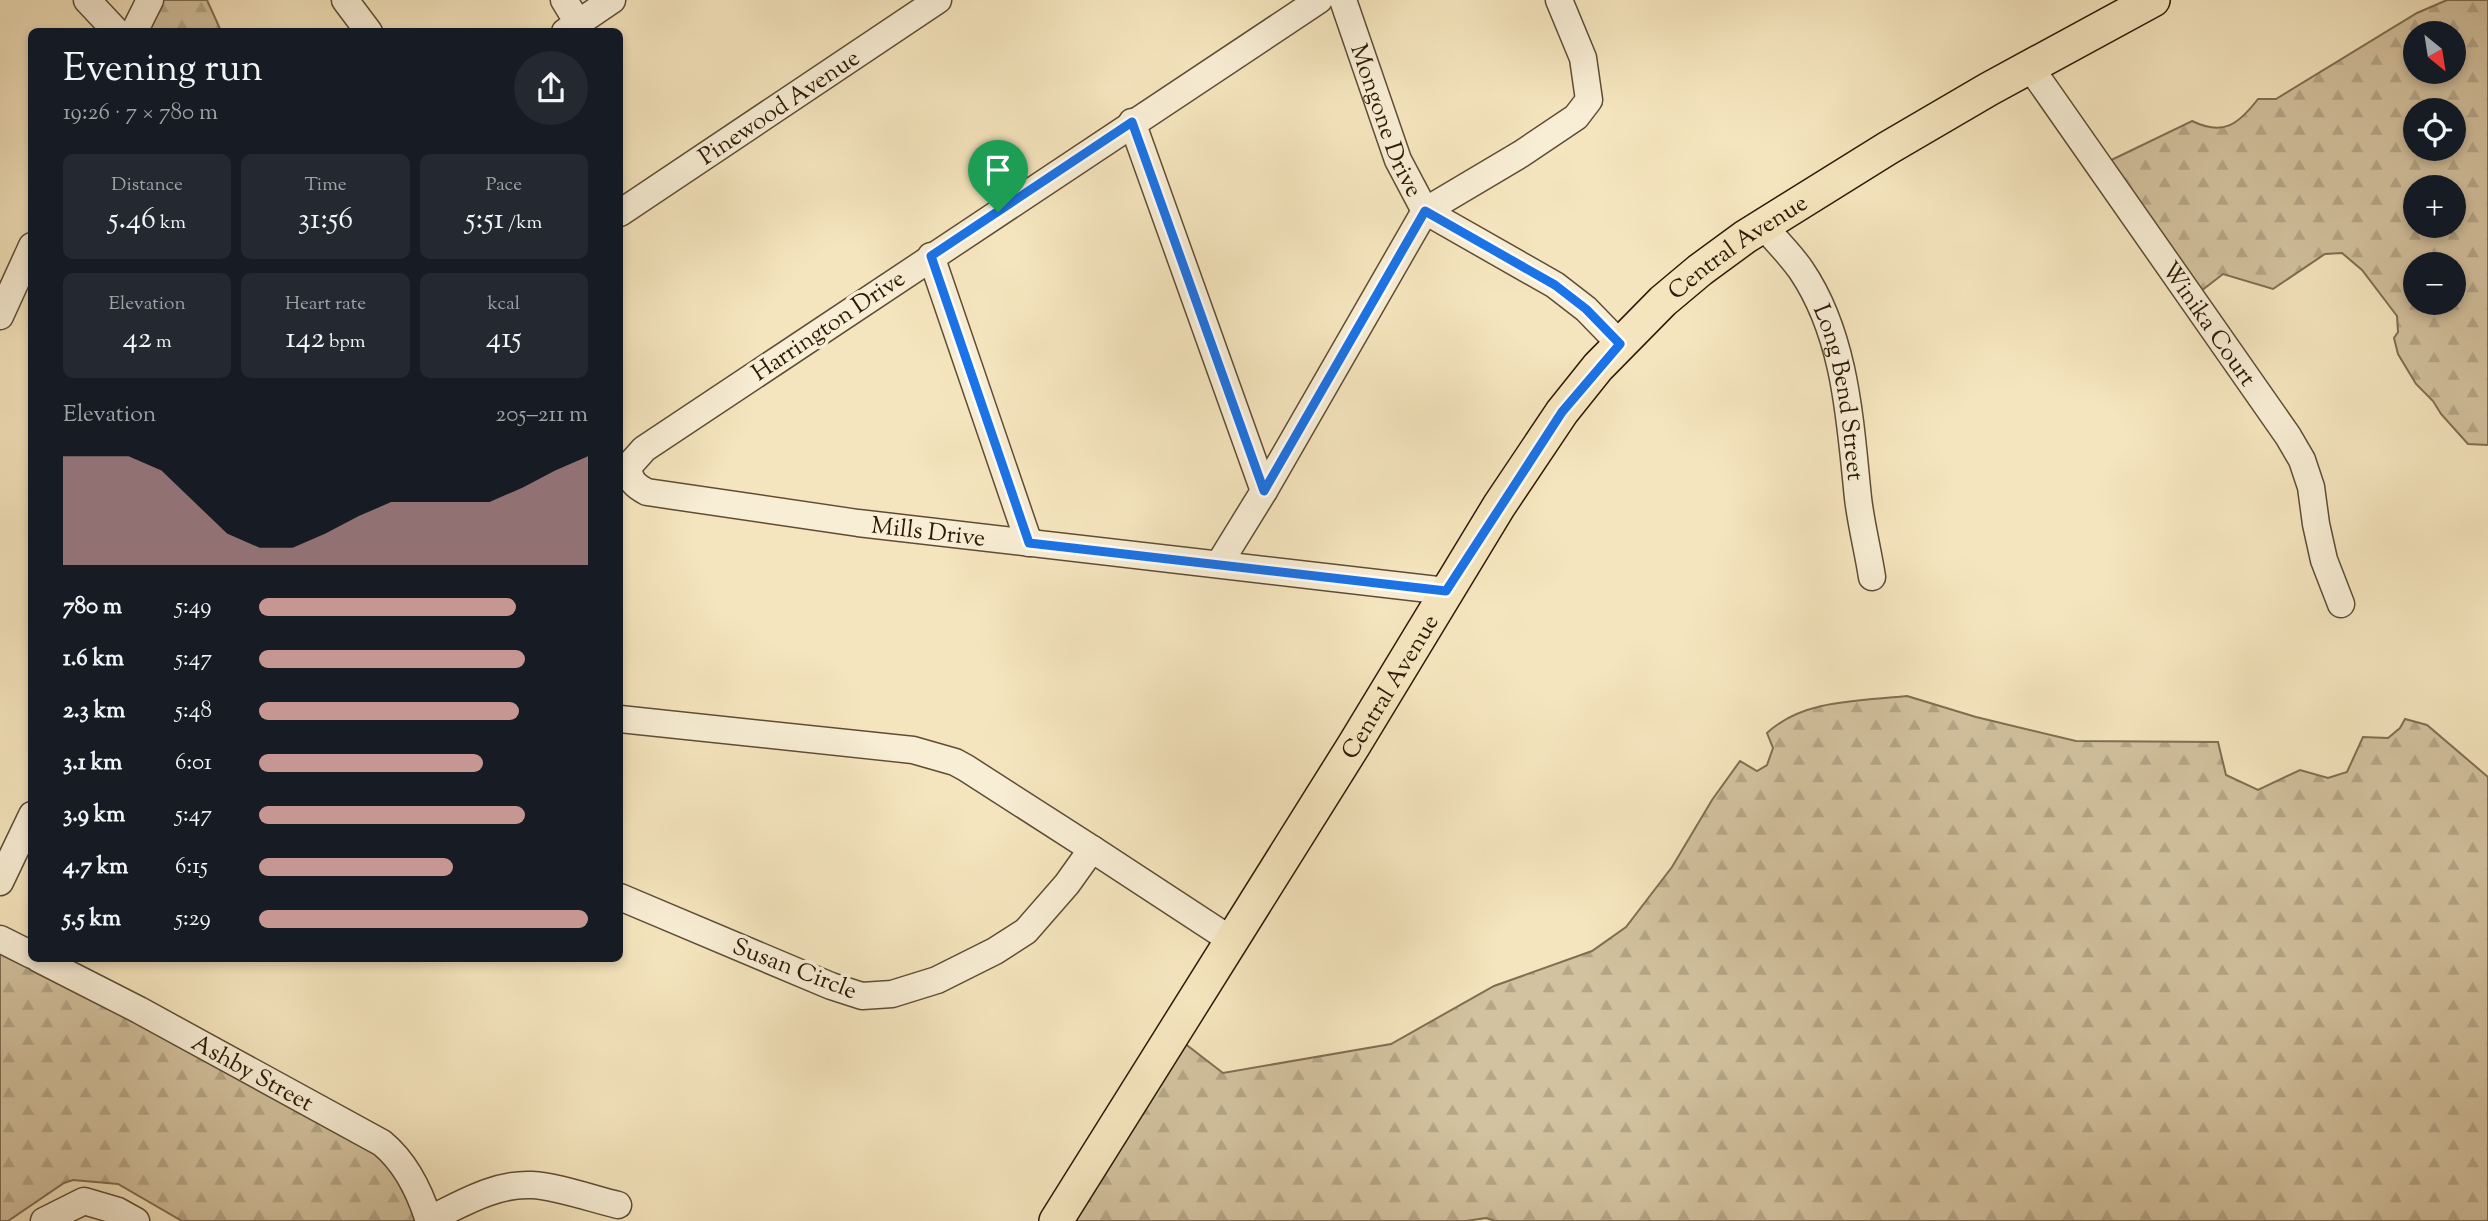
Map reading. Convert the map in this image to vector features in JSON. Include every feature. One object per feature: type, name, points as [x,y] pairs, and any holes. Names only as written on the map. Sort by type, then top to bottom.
[{"type":"main road","name":"Central Avenue","points":[[1056,1221],[1347,756],[1446,591],[1562,412],[1620,344],[1663,301],[1700,270],[1763,225],[1888,148],[2153,0]]},
{"type":"street","points":[[87,0],[113,28]]},
{"type":"street","points":[[136,28],[150,0]]},
{"type":"street","points":[[345,0],[366,28]]},
{"type":"street","points":[[564,0],[572,27],[612,0]]},
{"type":"street","name":"Pinewood Avenue","points":[[623,211],[938,0]]},
{"type":"street","name":"Harrington Drive","points":[[629,474],[628,467],[644,449],[1319,0]]},
{"type":"street","name":"Mongone Drive","points":[[1343,0],[1398,160],[1425,211],[1555,285],[1586,309],[1620,344]]},
{"type":"street","points":[[1219,564],[1425,211],[1532,147],[1576,117],[1589,100],[1583,58],[1559,0]]},
{"type":"street","name":"Winika Court","points":[[2030,67],[2288,436],[2302,460],[2311,487],[2324,560],[2341,604]]},
{"type":"street","points":[[1132,122],[1264,491]]},
{"type":"street","name":"Long Bend Street","points":[[1763,225],[1801,271],[1821,308],[1836,346],[1857,467],[1858,499],[1872,578]]},
{"type":"street","points":[[0,316],[28,255]]},
{"type":"street","points":[[931,256],[1029,543]]},
{"type":"street","name":"Mills Drive","points":[[629,474],[636,487],[648,492],[858,523],[1446,591]]},
{"type":"street","points":[[623,719],[913,750],[955,762],[1231,940]]},
{"type":"street","points":[[0,881],[28,823]]},
{"type":"street","name":"Susan Circle","points":[[623,898],[831,986],[862,996],[882,995],[937,980],[1026,932],[1067,884],[1092,849]]},
{"type":"street","points":[[0,939],[28,953]]},
{"type":"street","name":"Ashby Street","points":[[45,962],[139,1010],[382,1143],[397,1156],[425,1207],[428,1220]]},
{"type":"street","points":[[428,1220],[487,1193],[518,1185],[534,1185],[618,1205]]},
{"type":"street","points":[[44,1221],[84,1201],[118,1211],[136,1221]]},
{"type":"green space","points":[[152,0],[207,0],[220,28],[137,28]]},
{"type":"green space","points":[[2447,0],[2488,0],[2488,445],[2468,444],[2416,384],[2398,354],[2394,338],[2398,332],[2397,316],[2362,270],[2342,253],[2325,254],[2273,289],[2223,274],[2192,298],[2101,165],[2192,121],[2213,128],[2229,125],[2244,116],[2258,99],[2276,99],[2403,22],[2403,84],[2466,84],[2466,21],[2404,21]]},
{"type":"green space","points":[[1907,696],[1976,717],[2076,741],[2218,742],[2226,775],[2258,790],[2300,770],[2328,778],[2347,772],[2363,737],[2388,738],[2400,728],[2405,719],[2427,725],[2488,777],[2488,1221],[1495,1221],[1486,1218],[1466,1221],[1058,1221],[1175,1036],[1223,1073],[1391,1044],[1494,986],[1592,951],[1626,927],[1672,867],[1712,800],[1740,761],[1757,771],[1767,765],[1773,748],[1767,733],[1781,722],[1815,708],[1852,701]]},
{"type":"green space","points":[[0,941],[28,956],[28,962],[39,962],[389,1149],[430,1221],[182,1221],[118,1184],[73,1180],[64,1183],[8,1221],[0,1221]]},
{"type":"route","points":[[1132,122],[1264,491],[1425,211],[1555,285],[1586,309],[1620,344],[1562,412],[1446,591],[1029,543],[931,256],[998,212],[1132,122]]}]
